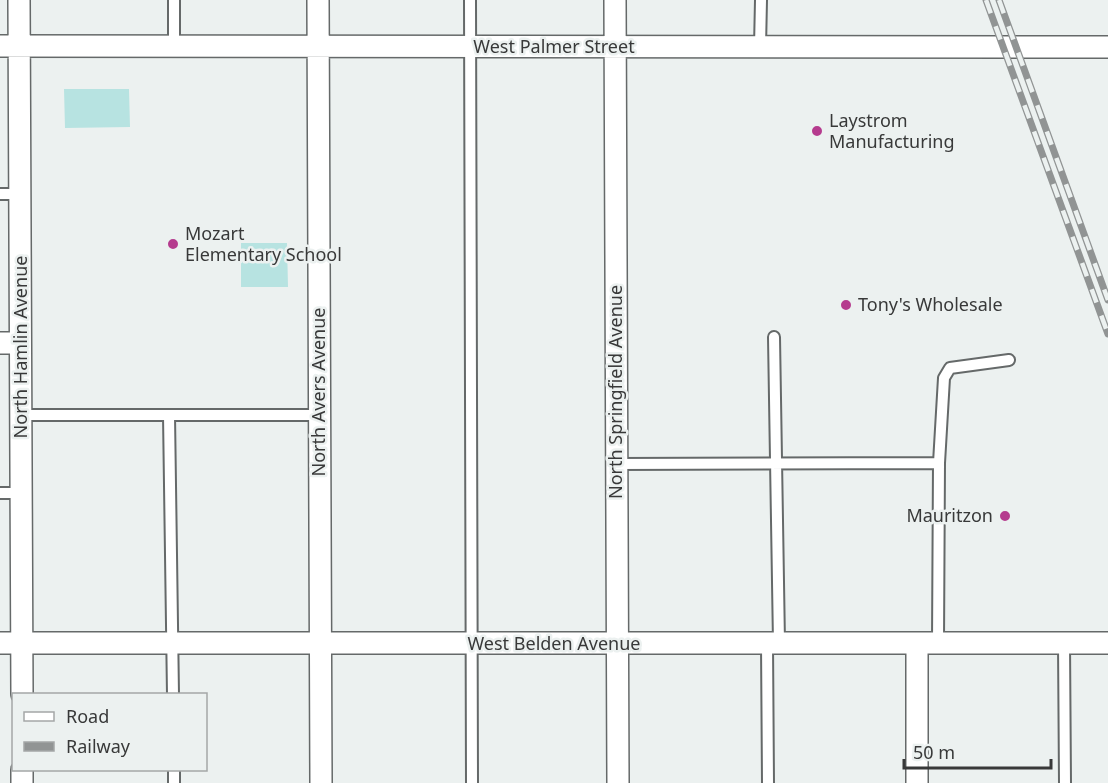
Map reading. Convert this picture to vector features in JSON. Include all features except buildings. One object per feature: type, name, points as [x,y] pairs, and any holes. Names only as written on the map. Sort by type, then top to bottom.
[{"type":"street","name":"North Hamlin Avenue","points":[[19,0],[10,46],[10,343],[21,415],[11,493],[22,643],[22,693]]},
{"type":"street","name":"North Avers Avenue","points":[[318,0],[321,783]]},
{"type":"street","name":"North Springfield Avenue","points":[[615,0],[618,783]]},
{"type":"street","name":"West Palmer Street","points":[[10,46],[1108,47]]},
{"type":"street","name":"West Belden Avenue","points":[[0,643],[1108,643]]},
{"type":"street","points":[[917,643],[917,783]]},
{"type":"lane","points":[[174,0],[174,46]]},
{"type":"lane","points":[[470,0],[472,783]]},
{"type":"lane","points":[[760,47],[761,0]]},
{"type":"lane","points":[[768,783],[777,463],[774,338]]},
{"type":"lane","points":[[938,643],[939,463],[944,378],[950,368],[1010,360]]},
{"type":"lane","points":[[21,415],[319,415]]},
{"type":"lane","points":[[169,415],[173,693]]},
{"type":"lane","points":[[616,464],[939,463]]},
{"type":"lane","points":[[1064,643],[1065,783]]},
{"type":"shaded area","points":[[64,89],[129,89],[130,127],[65,128]]},
{"type":"shaded area","points":[[241,243],[287,243],[288,287],[241,287]]},
{"type":"railway","points":[[986,0],[1108,334]]},
{"type":"railway","points":[[999,0],[1108,300]]},
{"type":"place","name":"Laystrom Manufacturing","points":[[817,131]]},
{"type":"place","name":"Mozart Elementary School","points":[[173,244]]},
{"type":"place","name":"Tony's Wholesale","points":[[846,305]]},
{"type":"place","name":"Mauritzon","points":[[1005,516]]}]
